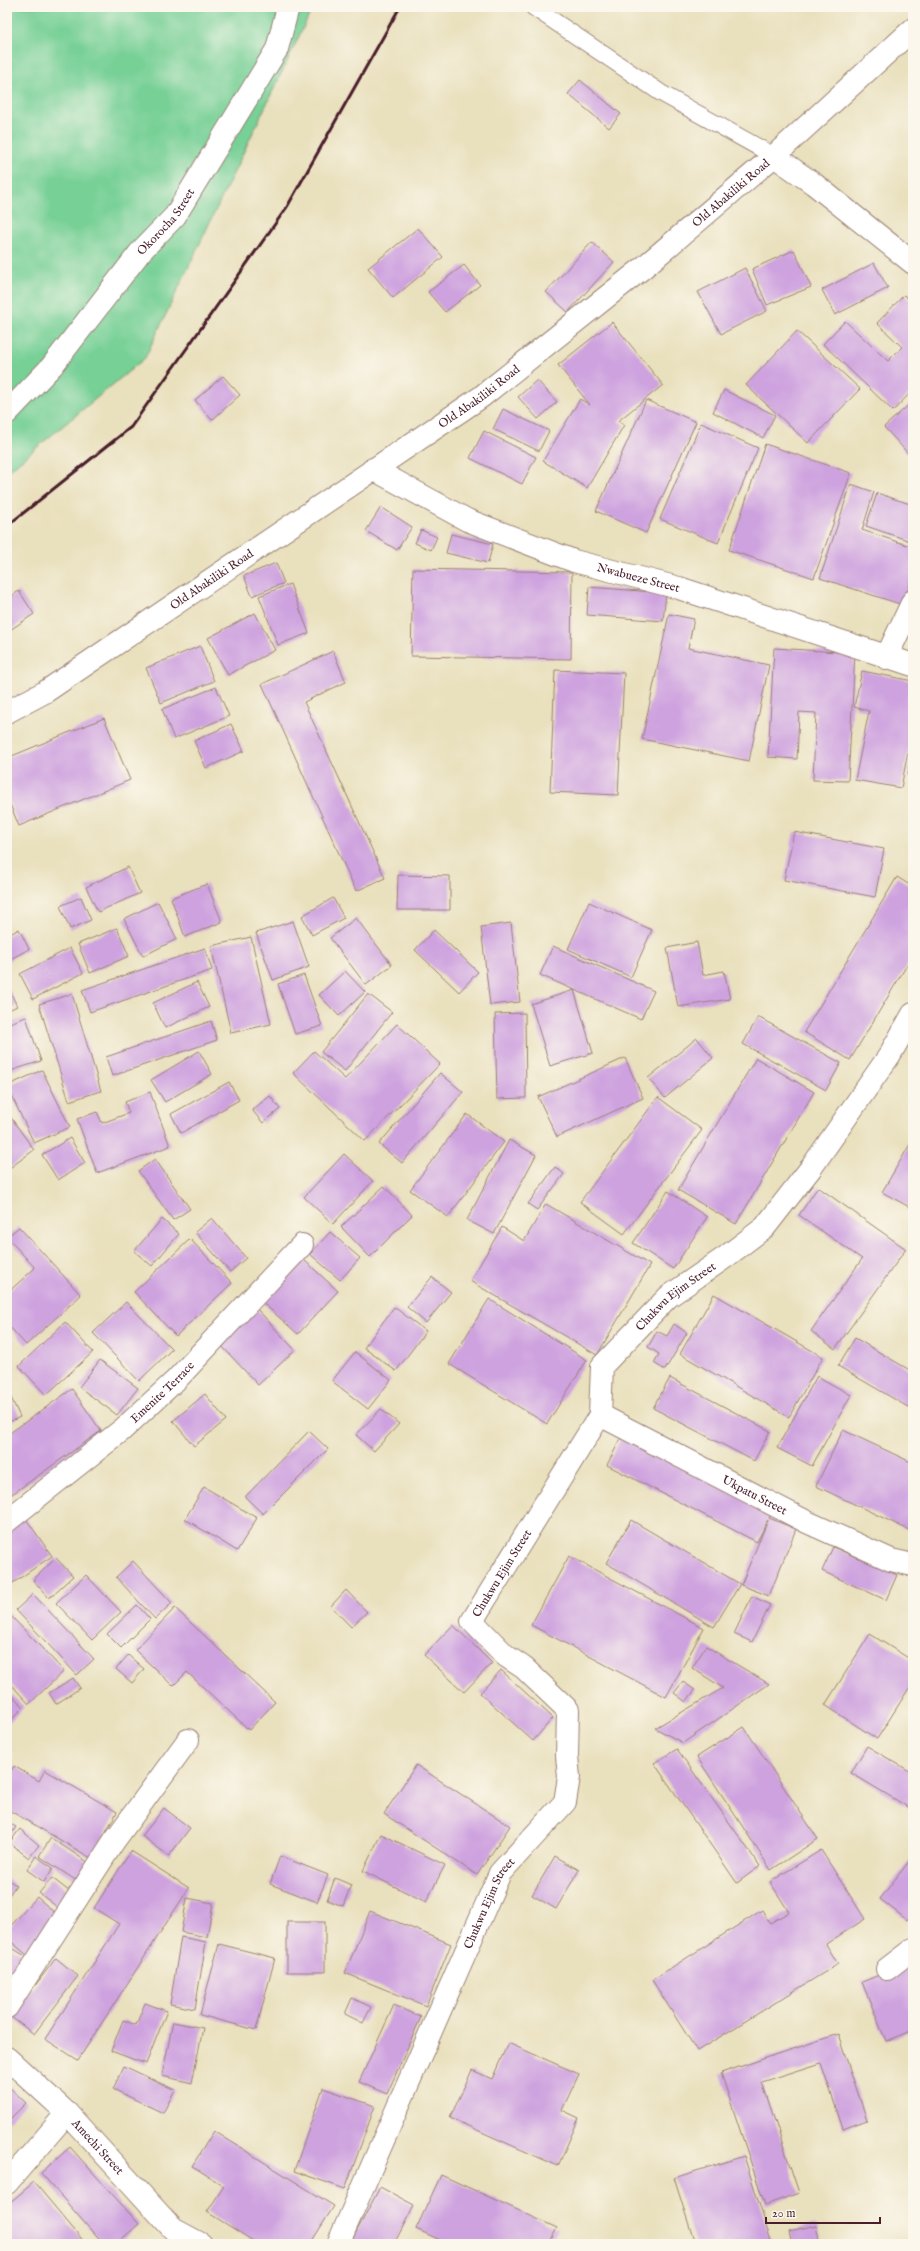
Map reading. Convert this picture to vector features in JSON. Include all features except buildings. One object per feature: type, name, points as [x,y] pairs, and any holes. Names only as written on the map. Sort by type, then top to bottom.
[{"type":"street","name":"Okorocha Street","points":[[7,413],[52,366],[141,251],[175,216],[277,49],[288,7]]},
{"type":"street","name":"Old Abakiliki Road","points":[[7,712],[45,692],[481,397],[644,267],[774,156],[809,122],[913,29]]},
{"type":"street","points":[[774,156],[814,184],[913,263]]},
{"type":"street","name":"Nwabueze Street","points":[[374,469],[467,520],[574,561],[679,588],[783,621],[886,658],[913,665]]},
{"type":"street","points":[[886,658],[913,601]]},
{"type":"street","name":"Chukwu Ejim Street","points":[[338,2244],[500,1873],[565,1802],[569,1777],[567,1756],[568,1710],[524,1668],[506,1656],[472,1621],[600,1415],[602,1366],[668,1297],[727,1256],[765,1227],[811,1168],[889,1056],[913,1014]]},
{"type":"street","name":"Emenite Terrace","points":[[7,1522],[122,1430],[176,1380],[302,1245]]},
{"type":"street","name":"Ukpatu Street","points":[[600,1415],[807,1522],[891,1560],[913,1565]]},
{"type":"street","points":[[7,2006],[114,1841],[188,1740]]},
{"type":"street","points":[[887,1969],[913,1949]]},
{"type":"street","name":"Amechi Street","points":[[7,2058],[66,2113],[172,2236],[201,2244]]},
{"type":"street","points":[[7,2183],[66,2113]]},
{"type":"lane","points":[[534,7],[661,93],[774,156]]},
{"type":"green space","points":[[7,7],[313,7],[145,358],[7,472]]},
{"type":"railway","points":[[7,526],[131,427],[287,207],[400,7]]}]
